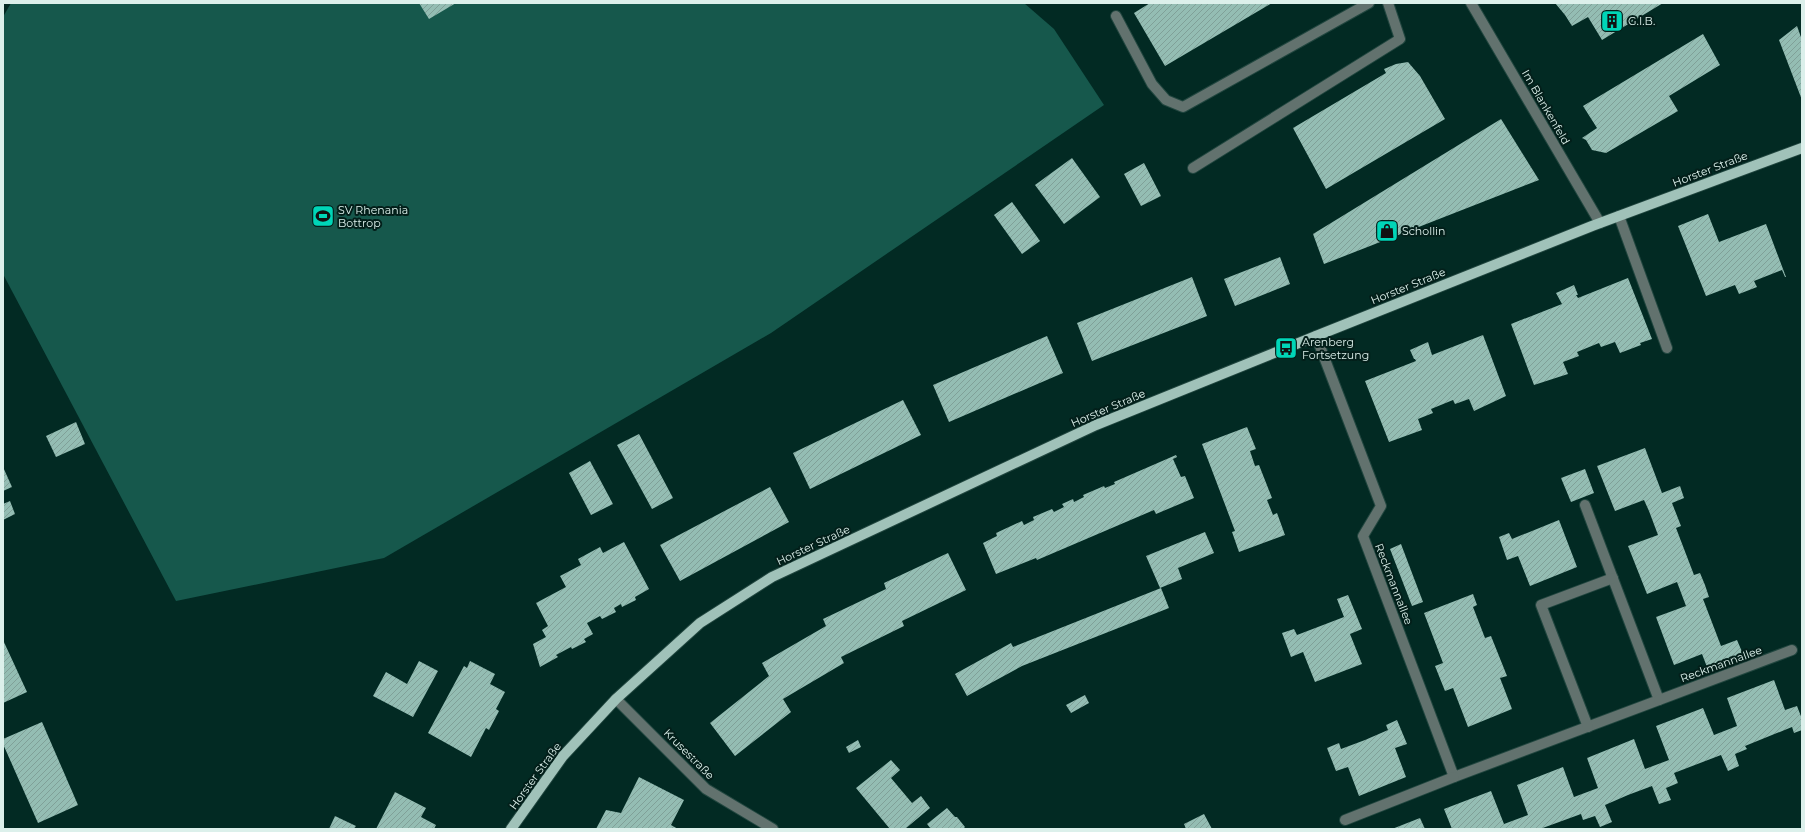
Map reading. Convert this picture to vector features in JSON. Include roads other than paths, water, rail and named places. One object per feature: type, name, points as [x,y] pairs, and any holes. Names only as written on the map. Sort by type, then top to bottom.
[{"type":"main road","name":"Horster Straße","points":[[511,829],[563,756],[616,699],[700,623],[772,577],[1096,425],[1619,216],[1802,148]]},
{"type":"street","points":[[1116,16],[1152,84],[1166,100],[1183,107],[1369,3]]},
{"type":"street","points":[[1193,168],[1400,39],[1388,3]]},
{"type":"street","name":"Im Blankenfeld","points":[[1471,3],[1600,224]]},
{"type":"street","points":[[1619,216],[1667,348]]},
{"type":"street","name":"Reckmannallee","points":[[1316,336],[1381,506],[1363,536],[1454,777]]},
{"type":"street","points":[[1585,505],[1659,700]]},
{"type":"street","points":[[1588,727],[1541,605],[1613,578]]},
{"type":"street","name":"Reckmannallee","points":[[1345,820],[1454,777],[1792,650]]},
{"type":"street","name":"Krusestraße","points":[[616,699],[706,789],[773,829]]},
{"type":"place","name":"G.I.B.","points":[[1612,21]]},
{"type":"place","name":"SV Rhenania Bottrop","points":[[323,216]]},
{"type":"place","name":"Schollin","points":[[1387,231]]},
{"type":"place","name":"Arenberg Fortsetzung","points":[[1286,348]]}]
